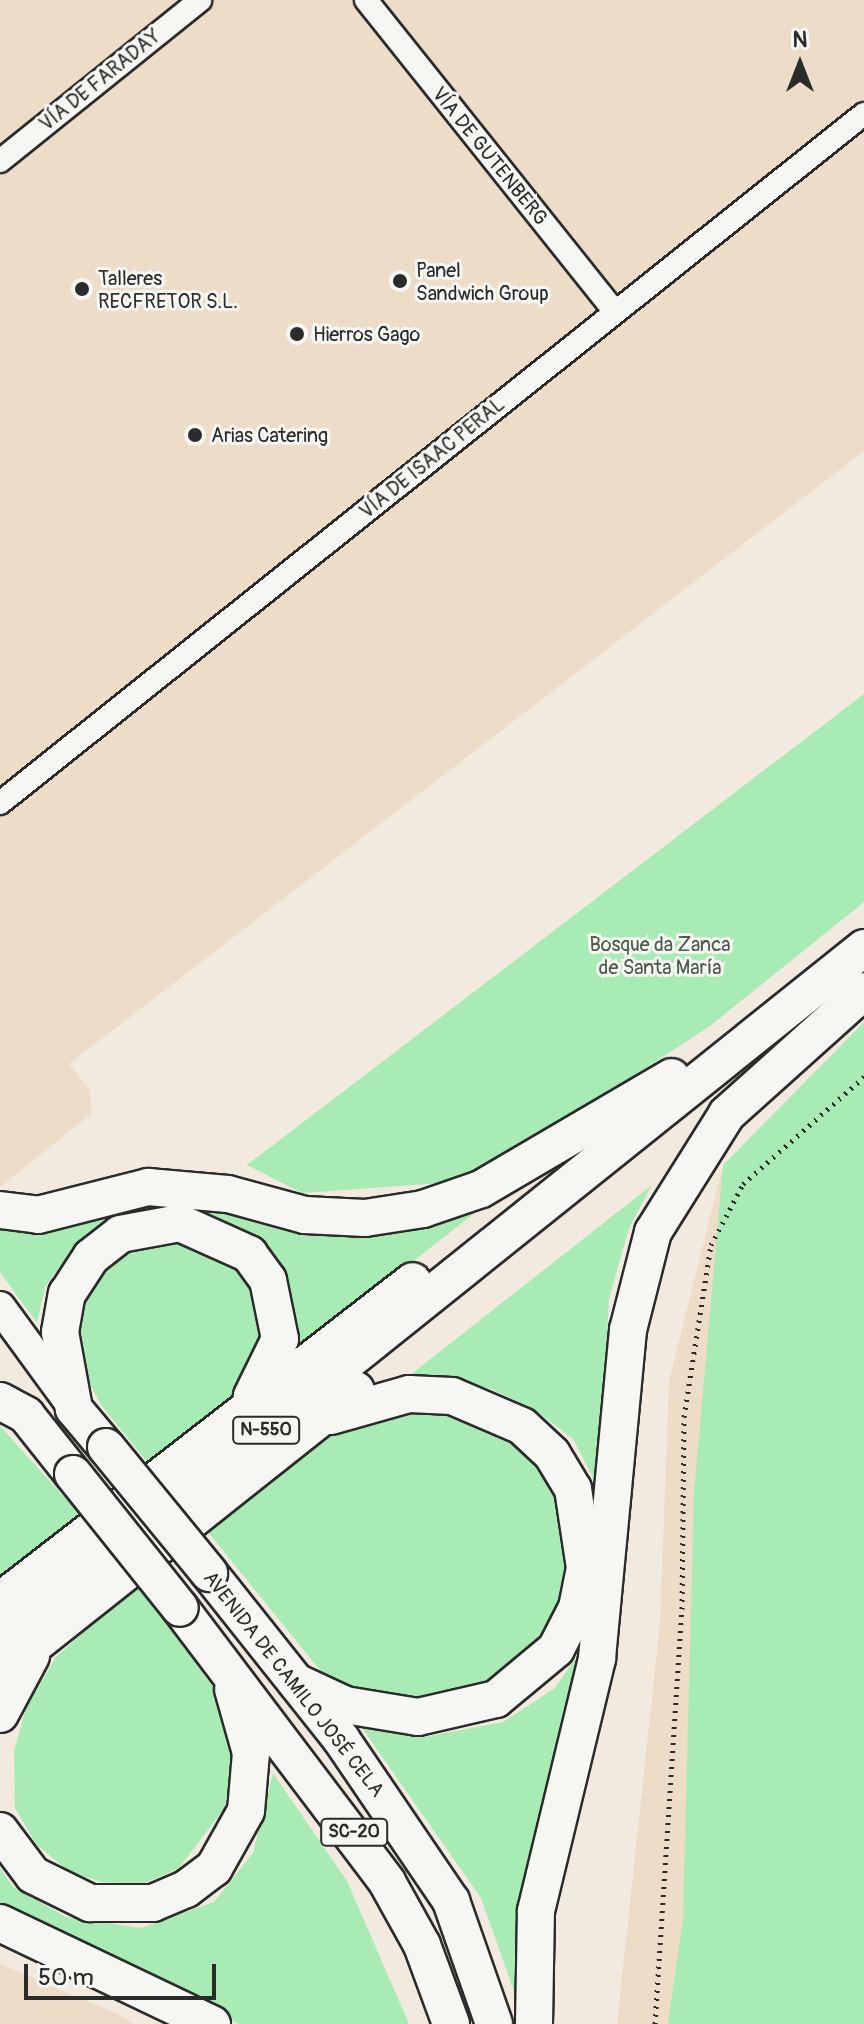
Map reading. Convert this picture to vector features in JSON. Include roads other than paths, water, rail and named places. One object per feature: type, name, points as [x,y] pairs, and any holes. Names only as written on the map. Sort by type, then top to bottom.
[{"type":"highway","points":[[0,1601],[672,1077],[864,932]]},
{"type":"highway","name":"N-550","points":[[0,1640],[809,997],[864,948]]},
{"type":"highway","points":[[534,2024],[536,1911],[597,1658],[628,1330],[653,1232],[727,1114],[864,991]]},
{"type":"highway","points":[[0,1672],[315,1423],[708,1100],[809,997]]},
{"type":"highway","points":[[0,1210],[38,1215],[148,1187],[228,1194],[305,1215],[365,1218],[423,1209],[481,1189],[672,1077]]},
{"type":"highway","points":[[74,1409],[60,1332],[67,1294],[91,1257],[120,1234],[180,1223],[249,1254],[278,1309],[280,1339],[269,1371],[239,1414]]},
{"type":"highway","points":[[296,1682],[359,1709],[418,1717],[496,1699],[556,1649],[577,1608],[585,1568],[573,1489],[552,1454],[488,1406],[409,1394],[315,1423]]},
{"type":"highway","name":"AVENIDA DE CAMILO JOSÉ CELA","points":[[13,1408],[73,1474],[180,1608],[387,1882],[422,1945],[451,2024]]},
{"type":"highway","name":"AVENIDA DE CAMILO JOSÉ CELA","points":[[74,1409],[296,1682],[451,1901],[494,2024]]},
{"type":"highway","points":[[0,1714],[37,1644]]},
{"type":"highway","points":[[0,1831],[33,1875],[90,1903],[153,1903],[205,1875],[235,1839],[251,1783],[243,1714],[221,1661]]},
{"type":"highway","points":[[0,1923],[212,2024]]},
{"type":"main road","points":[[0,1307],[74,1409]]},
{"type":"main road","points":[[0,1381],[13,1408]]},
{"type":"street","name":"VÍA DE FARADAY","points":[[0,161],[200,0]]},
{"type":"street","name":"VÍA DE GUTENBERG","points":[[366,0],[615,312]]},
{"type":"street","name":"VÍA DE ISAAC PERAL","points":[[0,803],[864,114]]},
{"type":"place","name":"Panel Sandwich Group","points":[[400,281]]},
{"type":"place","name":"Talleres RECFRETOR S.L.","points":[[82,289]]},
{"type":"place","name":"Hierros Gago","points":[[297,334]]},
{"type":"place","name":"Arias Catering","points":[[195,435]]},
{"type":"park label","name":"Bosque da Zanca de Santa María","points":[[660,956]]}]
